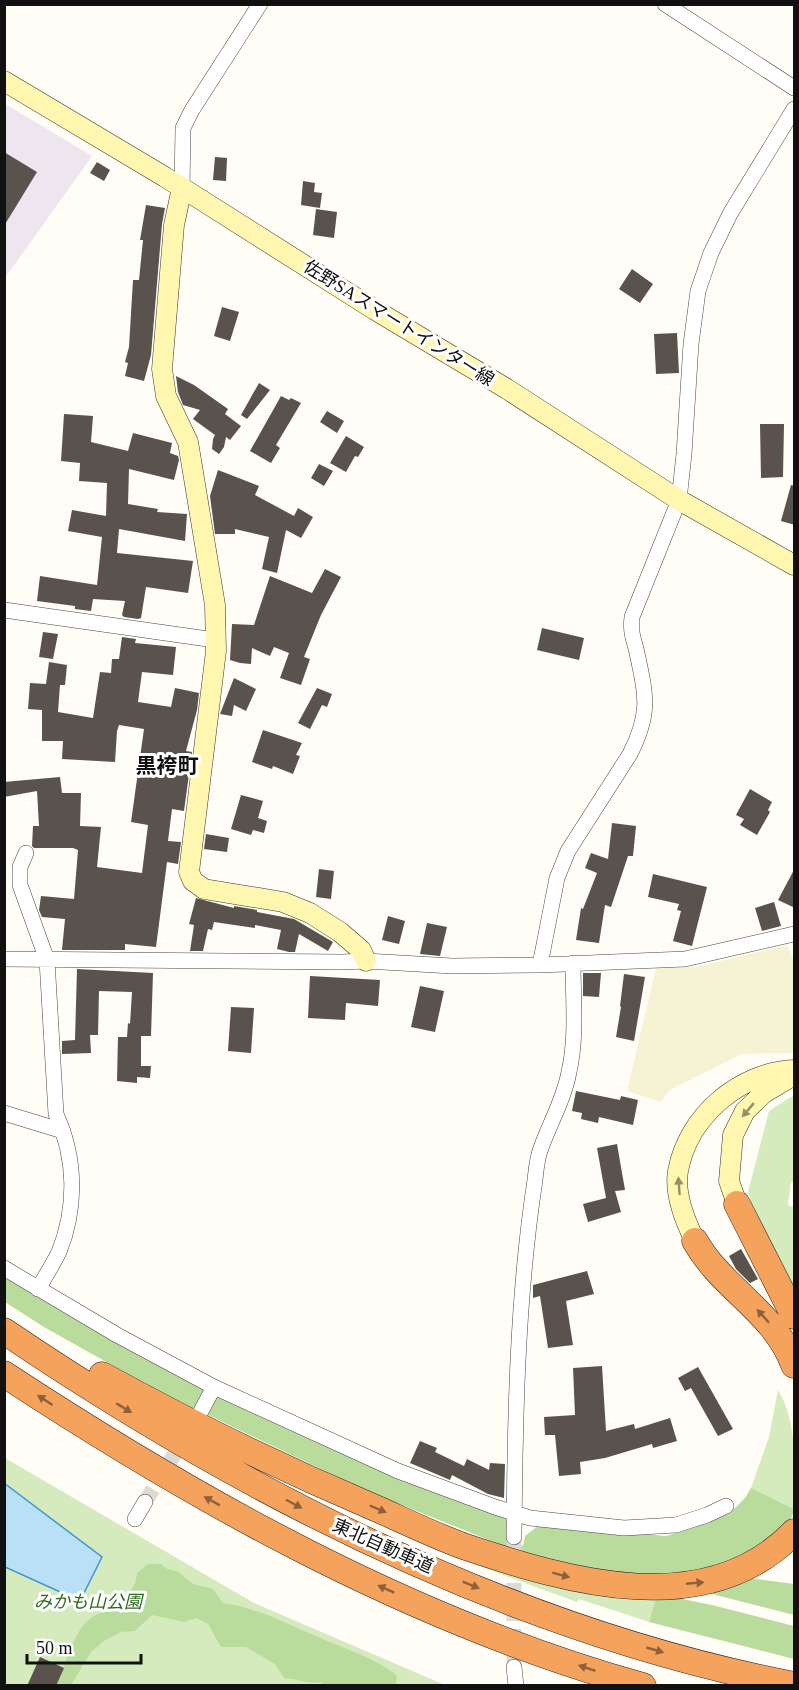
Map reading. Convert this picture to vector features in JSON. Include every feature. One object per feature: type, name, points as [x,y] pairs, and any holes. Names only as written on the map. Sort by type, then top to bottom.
[{"type":"highway","points":[[737,1204],[795,1316]]},
{"type":"highway","points":[[696,1241],[703,1254],[724,1279],[763,1314],[789,1351],[795,1365]]},
{"type":"highway","points":[[4,1329],[75,1360],[215,1436],[312,1481],[465,1546],[567,1577],[625,1586],[703,1583],[750,1567],[781,1546],[795,1532]]},
{"type":"highway","name":"東北自動車道","points":[[4,1329],[67,1373],[236,1473],[298,1507],[375,1543],[469,1584],[579,1626],[673,1655],[795,1684]]},
{"type":"highway","name":"東北自動車道","points":[[4,1374],[153,1468],[281,1539],[442,1614],[500,1637],[643,1686]]},
{"type":"main road","name":"佐野SAスマートインター線","points":[[4,81],[507,389],[679,500],[795,565]]},
{"type":"main road","points":[[182,188],[174,225],[162,369],[166,396],[189,442],[215,605],[215,640],[189,872],[193,881],[204,889],[283,902],[310,913],[340,932],[361,951],[366,961]]},
{"type":"main road","points":[[696,1241],[687,1226],[680,1201],[678,1172],[684,1151],[696,1126],[710,1108],[751,1080],[779,1071],[795,1070]]},
{"type":"main road","points":[[737,1204],[729,1182],[733,1135],[745,1111],[764,1093],[795,1075]]},
{"type":"street","points":[[182,188],[183,128],[192,110],[260,4]]},
{"type":"street","points":[[665,4],[795,88]]},
{"type":"street","points":[[540,965],[557,878],[568,851],[617,776],[639,737],[646,697],[630,633],[632,617],[679,500],[691,344],[698,291],[711,253],[730,214],[795,109]]},
{"type":"street","points":[[4,610],[215,640]]},
{"type":"street","points":[[26,853],[20,867],[20,885],[47,960],[56,1114],[63,1131],[73,1184],[70,1212],[58,1253],[38,1289]]},
{"type":"street","points":[[4,959],[366,961],[452,966],[540,965],[685,959],[795,934]]},
{"type":"street","points":[[514,1537],[516,1367],[522,1290],[540,1149],[566,1082],[574,1044],[573,963]]},
{"type":"street","points":[[4,1113],[63,1131]]},
{"type":"street","points":[[4,1268],[117,1335],[214,1387],[398,1471],[515,1514],[530,1518],[624,1528],[676,1525],[726,1506]]},
{"type":"street","points":[[200,1413],[214,1387]]},
{"type":"street","points":[[135,1519],[145,1502]]},
{"type":"street","points":[[514,1667],[516,1686]]},
{"type":"shaded area","points":[[5,104],[92,156],[5,278]]},
{"type":"shaded area","points":[[787,945],[794,960],[794,1053],[742,1054],[671,1089],[660,1102],[627,1091],[656,968],[696,967]]},
{"type":"green space","points":[[794,1095],[794,1182],[791,1182],[788,1205],[794,1207],[794,1294],[756,1220],[748,1192],[769,1111]]},
{"type":"green space","points":[[4,1276],[173,1371],[509,1517],[511,1541],[523,1546],[525,1536],[538,1526],[544,1525],[666,1536],[730,1513],[745,1498],[751,1488],[794,1511],[786,1530],[755,1559],[663,1579],[589,1572],[531,1557],[367,1491],[158,1391],[44,1327],[5,1302]]},
{"type":"green space","points":[[778,1390],[785,1404],[792,1433],[794,1509],[751,1488],[769,1437]]},
{"type":"green space","name":"みかも山公園","points":[[5,1458],[254,1603],[445,1685],[5,1686]]},
{"type":"green space","points":[[331,1502],[657,1594],[649,1622],[579,1599],[577,1602],[515,1579]]},
{"type":"green space","points":[[148,1564],[161,1564],[167,1569],[177,1571],[193,1584],[213,1589],[223,1603],[250,1609],[374,1661],[397,1676],[396,1686],[324,1685],[321,1682],[284,1678],[275,1664],[246,1647],[221,1647],[208,1624],[196,1618],[184,1622],[152,1615],[135,1631],[121,1632],[104,1641],[91,1652],[71,1685],[53,1686],[83,1626],[104,1612],[119,1610],[135,1583],[137,1573]]},
{"type":"green space","points":[[748,1578],[794,1584],[794,1615],[700,1591]]},
{"type":"green space","points":[[657,1594],[794,1626],[794,1659],[649,1622]]},
{"type":"water","points":[[4,1483],[102,1557],[80,1601],[5,1567]]},
{"type":"building","points":[[4,152],[37,172],[4,226]]},
{"type":"building","points":[[215,157],[227,158],[226,181],[213,180]]},
{"type":"building","points":[[97,162],[110,170],[104,181],[90,173]]},
{"type":"building","points":[[303,181],[315,183],[314,192],[322,193],[320,208],[301,205]]},
{"type":"building","points":[[146,205],[165,208],[151,355],[144,381],[125,376],[128,363],[125,362],[129,347],[133,280],[139,280],[143,240],[140,240]]},
{"type":"building","points":[[316,209],[337,212],[334,238],[313,235]]},
{"type":"building","points":[[632,269],[653,284],[640,303],[619,289]]},
{"type":"building","points":[[222,307],[239,312],[230,341],[214,336]]},
{"type":"building","points":[[677,333],[679,373],[656,374],[654,334]]},
{"type":"building","points":[[176,376],[194,385],[228,409],[225,414],[241,426],[230,440],[226,437],[224,447],[219,454],[212,449],[215,435],[193,419],[200,410],[183,405],[178,392]]},
{"type":"building","points":[[259,383],[270,390],[247,419],[241,415]]},
{"type":"building","points":[[281,396],[301,403],[276,445],[280,448],[271,463],[250,451]]},
{"type":"building","points":[[327,411],[344,421],[337,433],[320,422]]},
{"type":"building","points":[[64,414],[93,416],[91,442],[128,451],[133,433],[172,443],[170,453],[178,456],[174,480],[129,469],[128,504],[158,509],[157,512],[187,514],[185,541],[119,529],[117,553],[193,561],[188,593],[146,587],[141,618],[122,615],[125,601],[93,599],[91,611],[75,609],[75,606],[37,601],[40,576],[97,585],[102,537],[68,531],[72,510],[106,516],[107,483],[79,481],[80,463],[61,461]]},
{"type":"building","points":[[760,424],[784,424],[783,477],[761,478]]},
{"type":"building","points":[[346,436],[364,447],[358,457],[355,456],[346,472],[330,463]]},
{"type":"building","points":[[319,464],[333,471],[324,486],[311,478]]},
{"type":"building","points":[[218,470],[259,486],[255,495],[294,516],[298,508],[313,517],[301,538],[286,530],[277,573],[262,569],[269,537],[235,529],[235,534],[215,534],[210,496]]},
{"type":"building","points":[[791,485],[795,486],[795,525],[781,521]]},
{"type":"building","points":[[325,569],[341,577],[321,615],[304,657],[310,659],[301,685],[280,678],[289,653],[274,647],[270,656],[252,648],[251,664],[230,660],[232,624],[254,625],[270,576],[312,593]]},
{"type":"building","points":[[542,628],[584,638],[579,660],[537,650]]},
{"type":"building","points":[[43,632],[58,634],[53,659],[39,657]]},
{"type":"building","points":[[122,637],[136,639],[135,643],[176,647],[173,675],[142,672],[138,702],[171,707],[175,688],[199,693],[186,751],[192,752],[184,811],[172,809],[168,841],[181,842],[178,864],[167,862],[156,947],[125,944],[125,950],[62,950],[65,919],[42,917],[39,910],[41,896],[74,899],[78,850],[34,848],[32,846],[33,826],[39,826],[37,791],[4,797],[4,782],[60,777],[62,793],[81,793],[80,826],[101,827],[97,867],[142,873],[148,825],[131,822],[144,729],[119,725],[115,762],[62,759],[63,741],[42,741],[42,710],[28,709],[30,683],[46,684],[49,662],[67,665],[65,685],[60,685],[58,712],[93,718],[100,672],[111,673],[112,659],[119,659]]},
{"type":"building","points":[[234,678],[256,689],[246,711],[234,705],[232,716],[220,714]]},
{"type":"building","points":[[317,688],[332,694],[327,707],[322,705],[310,729],[298,723]]},
{"type":"building","points":[[263,730],[302,743],[296,755],[300,756],[293,774],[273,766],[272,769],[252,762]]},
{"type":"building","points":[[750,789],[772,802],[768,810],[770,812],[757,835],[740,825],[744,819],[736,815]]},
{"type":"building","points":[[241,795],[263,801],[258,818],[267,821],[264,833],[253,830],[251,835],[231,829]]},
{"type":"building","points":[[612,823],[636,826],[633,856],[628,856],[611,907],[605,905],[599,943],[576,940],[581,908],[583,909],[597,873],[585,868],[591,853],[608,859]]},
{"type":"building","points":[[206,834],[229,838],[227,852],[204,849]]},
{"type":"building","points":[[795,868],[795,908],[778,900]]},
{"type":"building","points":[[319,869],[334,871],[331,899],[316,897]]},
{"type":"building","points":[[653,874],[707,887],[692,946],[673,941],[681,911],[677,910],[679,904],[648,897]]},
{"type":"building","points":[[196,898],[234,908],[234,906],[257,910],[257,912],[294,919],[333,942],[328,951],[299,934],[295,952],[289,952],[277,949],[281,930],[255,925],[255,928],[214,922],[212,930],[208,929],[203,951],[190,951],[194,925],[189,924]]},
{"type":"building","points":[[774,902],[781,926],[762,931],[755,908]]},
{"type":"building","points":[[388,916],[405,921],[399,944],[382,940]]},
{"type":"building","points":[[427,923],[447,927],[440,956],[420,954]]},
{"type":"building","points":[[77,969],[153,973],[151,1036],[141,1036],[141,1066],[151,1066],[150,1078],[137,1077],[137,1083],[117,1081],[118,1037],[127,1037],[132,992],[99,991],[98,1035],[90,1035],[91,1053],[62,1054],[62,1041],[75,1040]]},
{"type":"building","points":[[583,973],[601,973],[599,997],[583,996]]},
{"type":"building","points":[[624,974],[645,977],[634,1041],[616,1037]]},
{"type":"building","points":[[310,976],[380,980],[378,1006],[346,1003],[345,1020],[308,1018]]},
{"type":"building","points":[[420,986],[444,991],[435,1032],[411,1027]]},
{"type":"building","points":[[231,1007],[254,1008],[251,1053],[228,1051]]},
{"type":"building","points":[[576,1091],[620,1100],[621,1096],[638,1100],[633,1125],[599,1117],[598,1123],[581,1119],[582,1113],[572,1111]]},
{"type":"building","points":[[617,1144],[625,1190],[615,1191],[621,1212],[588,1222],[583,1204],[606,1198],[597,1148]]},
{"type":"building","points":[[741,1249],[758,1279],[750,1283],[736,1269],[729,1256]]},
{"type":"building","points":[[587,1271],[594,1294],[566,1301],[573,1345],[548,1348],[540,1296],[533,1298],[533,1285]]},
{"type":"building","points":[[602,1366],[606,1431],[634,1424],[635,1429],[670,1418],[677,1441],[653,1448],[652,1444],[605,1458],[580,1462],[581,1474],[559,1476],[555,1435],[545,1435],[544,1417],[575,1415],[573,1368]]},
{"type":"building","points":[[698,1367],[733,1429],[718,1436],[691,1388],[685,1391],[678,1378]]},
{"type":"building","points":[[420,1441],[437,1448],[435,1452],[464,1466],[467,1459],[489,1470],[490,1463],[505,1464],[504,1498],[488,1494],[452,1475],[450,1480],[410,1463]]},
{"type":"building","points":[[40,1657],[64,1668],[56,1686],[27,1686]]},
{"type":"tunnel","points":[[145,1502],[186,1436]]},
{"type":"tunnel","points":[[514,1537],[514,1667]]},
{"type":"district","name":"黒袴町","points":[[167,766]]}]
